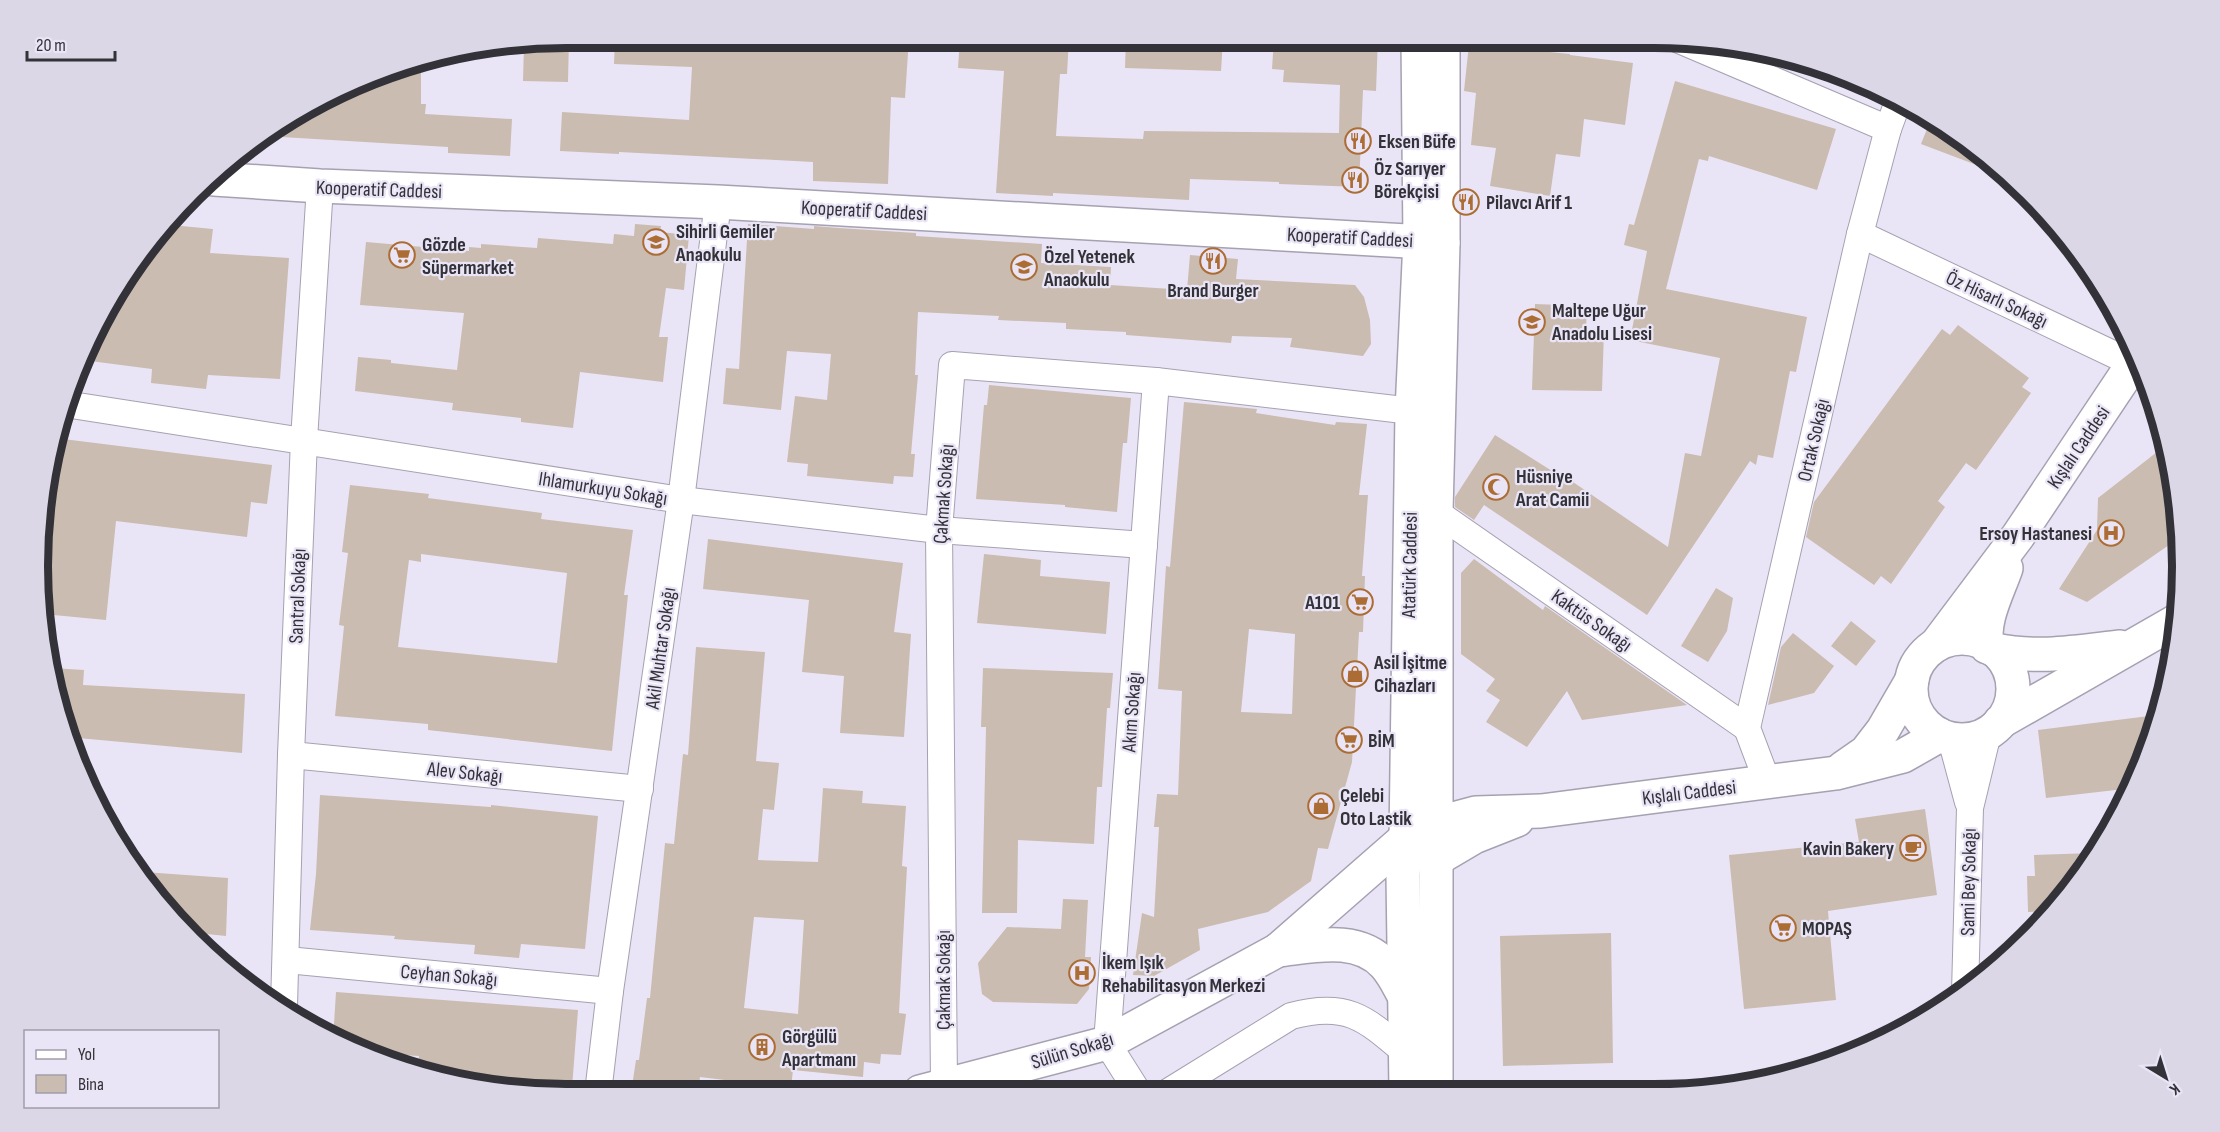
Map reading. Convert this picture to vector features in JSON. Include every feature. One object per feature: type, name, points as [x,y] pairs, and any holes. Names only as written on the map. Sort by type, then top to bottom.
[{"type":"street","name":"Atatürk Caddesi","points":[[1419,48],[1431,242],[1436,512],[1436,1084]]},
{"type":"street","name":"Atatürk Caddesi","points":[[1406,1084],[1403,875],[1406,838],[1412,411],[1431,242],[1442,48]]},
{"type":"street","points":[[1704,50],[1888,129]]},
{"type":"street","name":"Ortak Sokağı","points":[[1747,729],[1860,234],[1896,108]]},
{"type":"street","name":"Kooperatif Caddesi","points":[[221,179],[320,186],[718,202],[1431,242]]},
{"type":"street","name":"Santral Sokağı","points":[[284,1001],[291,755],[304,440],[320,186]]},
{"type":"street","name":"Akil Muhtar Sokağı","points":[[599,1084],[610,991],[681,500],[718,202]]},
{"type":"street","name":"Öz Hisarlı Sokağı","points":[[1860,234],[2128,357]]},
{"type":"street","name":"Çakmak Sokağı","points":[[932,1084],[939,530],[952,365],[1156,381],[1412,411]]},
{"type":"street","name":"Kışlalı Caddesi","points":[[1936,645],[2018,536],[2132,366]]},
{"type":"street","name":"Akım Sokağı","points":[[1107,1043],[1156,381]]},
{"type":"street","name":"Ihlamurkuyu Sokağı","points":[[73,405],[681,500],[939,530],[1144,545]]},
{"type":"street","name":"Kaktüs Sokağı","points":[[1436,512],[1747,729]]},
{"type":"street","name":"Kışlalı Caddesi","points":[[1990,649],[1985,636],[1986,622],[2018,536]]},
{"type":"street","points":[[1970,808],[1994,728],[2009,709],[2013,693],[2012,677],[2006,662],[1972,638],[1947,640],[1925,654],[1916,666],[1912,680],[1914,708],[1924,724],[1945,737],[1970,739],[1994,728],[2169,625]]},
{"type":"street","points":[[1990,649],[2016,655],[2045,656],[2130,646]]},
{"type":"street","points":[[1836,773],[1866,752],[1883,730],[1912,680]]},
{"type":"street","points":[[1747,729],[1767,782]]},
{"type":"street","points":[[1945,737],[1970,808]]},
{"type":"street","name":"Kışlalı Caddesi","points":[[1278,950],[1406,838],[1435,824],[1476,813],[1541,811],[1836,773],[1903,756],[1945,737]]},
{"type":"street","name":"Alev Sokağı","points":[[291,755],[640,789]]},
{"type":"street","name":"Sami Bey Sokağı","points":[[1965,980],[1970,808]]},
{"type":"street","name":"Kışlalı Caddesi","points":[[1278,950],[1359,906],[1403,875],[1436,860],[1474,837],[1541,811]]},
{"type":"street","points":[[1278,950],[1331,943],[1373,954],[1384,964],[1405,998]]},
{"type":"street","name":"Sülün Sokağı","points":[[951,1084],[1107,1043],[1278,950]]},
{"type":"street","name":"Ceyhan Sokağı","points":[[287,960],[610,991]]},
{"type":"street","points":[[1181,1084],[1291,1016],[1312,1010],[1334,1010],[1366,1020],[1406,1053]]},
{"type":"street","points":[[1107,1043],[1133,1084]]},
{"type":"building","points":[[569,48],[568,82],[523,81],[524,50]]},
{"type":"building","points":[[615,48],[908,48],[905,98],[891,97],[888,184],[813,181],[813,162],[560,151],[562,112],[689,120],[692,67],[614,64]]},
{"type":"building","points":[[959,48],[1068,48],[1067,74],[1060,74],[1056,136],[1143,139],[1144,131],[1339,133],[1340,85],[1283,82],[1284,70],[1272,69],[1273,48],[1378,48],[1376,91],[1363,90],[1359,187],[1190,179],[1189,200],[1053,193],[1053,196],[996,193],[1004,71],[958,68]]},
{"type":"building","points":[[1126,48],[1222,48],[1221,71],[1125,68]]},
{"type":"building","points":[[1469,48],[1509,48],[1633,63],[1625,125],[1584,119],[1580,157],[1556,154],[1550,196],[1490,186],[1496,148],[1471,145],[1476,93],[1464,91]]},
{"type":"building","points":[[421,69],[421,104],[426,104],[425,114],[512,119],[510,156],[448,153],[448,147],[276,137],[337,101],[399,75]]},
{"type":"building","points":[[1675,81],[1836,129],[1817,190],[1709,156],[1708,161],[1699,159],[1666,289],[1807,317],[1796,372],[1790,371],[1773,458],[1758,455],[1756,465],[1750,461],[1647,615],[1484,505],[1474,520],[1455,507],[1455,497],[1495,435],[1552,471],[1554,469],[1668,547],[1685,453],[1701,456],[1720,358],[1630,340],[1647,251],[1624,245],[1629,224],[1634,225]]},
{"type":"building","points":[[1928,126],[1985,168],[1921,144]]},
{"type":"building","points":[[635,224],[661,226],[660,232],[689,235],[684,290],[666,288],[659,337],[668,337],[663,382],[580,372],[573,428],[521,422],[521,418],[452,410],[453,403],[355,391],[358,357],[457,370],[464,313],[360,305],[366,242],[469,251],[469,247],[481,248],[481,244],[537,248],[538,238],[613,244],[614,234],[634,236]]},
{"type":"building","points":[[748,224],[814,229],[814,226],[916,233],[916,236],[1042,244],[1041,263],[1111,267],[1110,285],[1187,290],[1190,255],[1238,259],[1236,279],[1355,285],[1364,297],[1370,320],[1371,344],[1363,356],[1290,347],[1292,338],[1232,336],[1231,343],[1126,335],[1126,332],[1066,329],[1066,323],[998,320],[999,316],[918,312],[915,375],[918,375],[911,454],[915,454],[913,477],[894,476],[893,484],[807,476],[808,464],[787,462],[795,396],[827,400],[831,354],[787,351],[781,410],[723,404],[726,368],[739,369]]},
{"type":"building","points":[[176,225],[213,229],[210,253],[289,258],[280,379],[208,375],[206,389],[151,383],[152,369],[90,361],[117,307],[135,278]]},
{"type":"building","points":[[1535,304],[1587,306],[1586,330],[1604,331],[1602,391],[1532,390]]},
{"type":"building","points":[[1958,325],[2029,378],[2022,387],[2031,393],[1976,470],[1966,463],[1938,501],[1945,507],[1891,584],[1881,576],[1874,585],[1806,537],[1814,502],[1942,329],[1950,335]]},
{"type":"building","points":[[989,385],[1131,398],[1127,443],[1123,443],[1117,512],[1065,507],[1065,505],[976,499],[984,405],[987,405]]},
{"type":"building","points":[[1184,402],[1257,409],[1256,413],[1335,425],[1336,422],[1367,424],[1359,495],[1368,495],[1362,576],[1365,576],[1363,632],[1359,632],[1352,762],[1328,849],[1318,848],[1311,881],[1268,912],[1198,929],[1200,950],[1154,976],[1133,975],[1142,913],[1154,917],[1159,827],[1154,827],[1157,794],[1178,795],[1182,691],[1158,689],[1166,566],[1170,567]],"holes":[[[1249,629],[1295,634],[1292,714],[1241,712]]]},
{"type":"building","points":[[64,439],[272,465],[267,504],[251,502],[247,537],[116,521],[106,620],[50,615],[49,532],[52,498]]},
{"type":"building","points":[[2159,451],[2168,498],[2171,543],[2087,602],[2059,589],[2097,530],[2098,498]]},
{"type":"building","points":[[350,485],[429,494],[428,498],[542,513],[541,519],[633,530],[624,595],[628,595],[612,751],[428,730],[428,724],[335,716],[344,626],[339,625],[348,553],[342,552]],"holes":[[[421,554],[567,573],[557,663],[398,647],[409,560],[421,562]]]},
{"type":"building","points":[[708,539],[903,563],[894,632],[911,634],[904,737],[840,733],[844,676],[802,672],[809,600],[703,589]]},
{"type":"building","points":[[984,554],[1041,560],[1040,576],[1110,582],[1106,634],[977,623]]},
{"type":"building","points":[[1474,559],[1543,610],[1545,606],[1687,705],[1582,720],[1567,691],[1527,747],[1486,722],[1500,700],[1486,691],[1495,679],[1461,654],[1461,573]]},
{"type":"building","points":[[1716,588],[1733,598],[1727,631],[1708,662],[1681,646]]},
{"type":"building","points":[[1851,621],[1876,641],[1856,666],[1831,646]]},
{"type":"building","points":[[1793,633],[1834,666],[1814,693],[1768,705],[1781,647]]},
{"type":"building","points":[[696,647],[765,652],[756,761],[779,763],[774,810],[763,809],[758,860],[818,862],[823,788],[863,791],[862,803],[906,806],[902,866],[907,867],[899,1013],[906,1014],[901,1055],[881,1054],[880,1064],[864,1062],[863,1077],[793,1070],[791,1084],[758,1084],[700,1077],[699,1084],[632,1084],[636,1060],[639,1060],[647,998],[650,998],[665,843],[674,844],[683,754],[688,755]],"holes":[[[754,917],[804,920],[798,1014],[744,1008]]]},
{"type":"building","points":[[58,668],[84,670],[83,685],[245,694],[242,753],[78,738]]},
{"type":"building","points":[[983,668],[1113,673],[1110,708],[1107,708],[1102,787],[1097,787],[1094,844],[1018,840],[1017,913],[982,913],[986,727],[981,727]]},
{"type":"building","points":[[2149,716],[2145,733],[2122,789],[2046,798],[2038,730]]},
{"type":"building","points":[[320,795],[491,807],[491,805],[598,816],[585,949],[521,944],[519,958],[474,954],[475,945],[310,930],[316,874]]},
{"type":"building","name":"MOPAŞ","points":[[1925,809],[1937,895],[1828,911],[1836,1000],[1744,1009],[1729,855],[1859,842],[1855,819]]},
{"type":"building","points":[[2085,853],[2040,912],[2028,912],[2027,876],[2035,876],[2034,855]]},
{"type":"building","points":[[149,872],[228,878],[226,936],[202,933],[177,908]]},
{"type":"building","points":[[1063,899],[1088,900],[1085,957],[1091,957],[1089,989],[1077,1004],[993,1002],[982,994],[978,963],[1007,927],[1061,929]]},
{"type":"building","points":[[1611,933],[1613,1063],[1503,1066],[1500,936]]},
{"type":"building","points":[[336,992],[578,1010],[572,1084],[498,1080],[465,1074],[418,1062],[419,1056],[393,1055],[334,1029]]},
{"type":"place","name":"Eksen Büfe","points":[[1358,141]]},
{"type":"place","name":"Öz Sarıyer Börekçisi","points":[[1355,180]]},
{"type":"place","name":"Pilavcı Arif 1","points":[[1466,202]]},
{"type":"place","name":"Sihirli Gemiler Anaokulu","points":[[656,242]]},
{"type":"place","name":"Gözde Süpermarket","points":[[402,255]]},
{"type":"place","name":"Brand Burger","points":[[1213,261]]},
{"type":"place","name":"Özel Yetenek Anaokulu","points":[[1024,267]]},
{"type":"place","name":"Maltepe Uğur Anadolu Lisesi","points":[[1532,322]]},
{"type":"place","name":"Hüsniye Arat Camii","points":[[1496,487]]},
{"type":"place","name":"Ersoy Hastanesi","points":[[2111,533]]},
{"type":"place","name":"A101","points":[[1360,602]]},
{"type":"place","name":"Asil İşitme Cihazları","points":[[1355,674]]},
{"type":"place","name":"BİM","points":[[1349,740]]},
{"type":"place","name":"Çelebi Oto Lastik","points":[[1321,806]]},
{"type":"place","name":"Kavin Bakery","points":[[1913,848]]},
{"type":"place","name":"MOPAŞ","points":[[1783,928]]},
{"type":"place","name":"İkem Işık Rehabilitasyon Merkezi","points":[[1082,973]]},
{"type":"place","name":"Görgülü Apartmanı","points":[[762,1047]]}]
